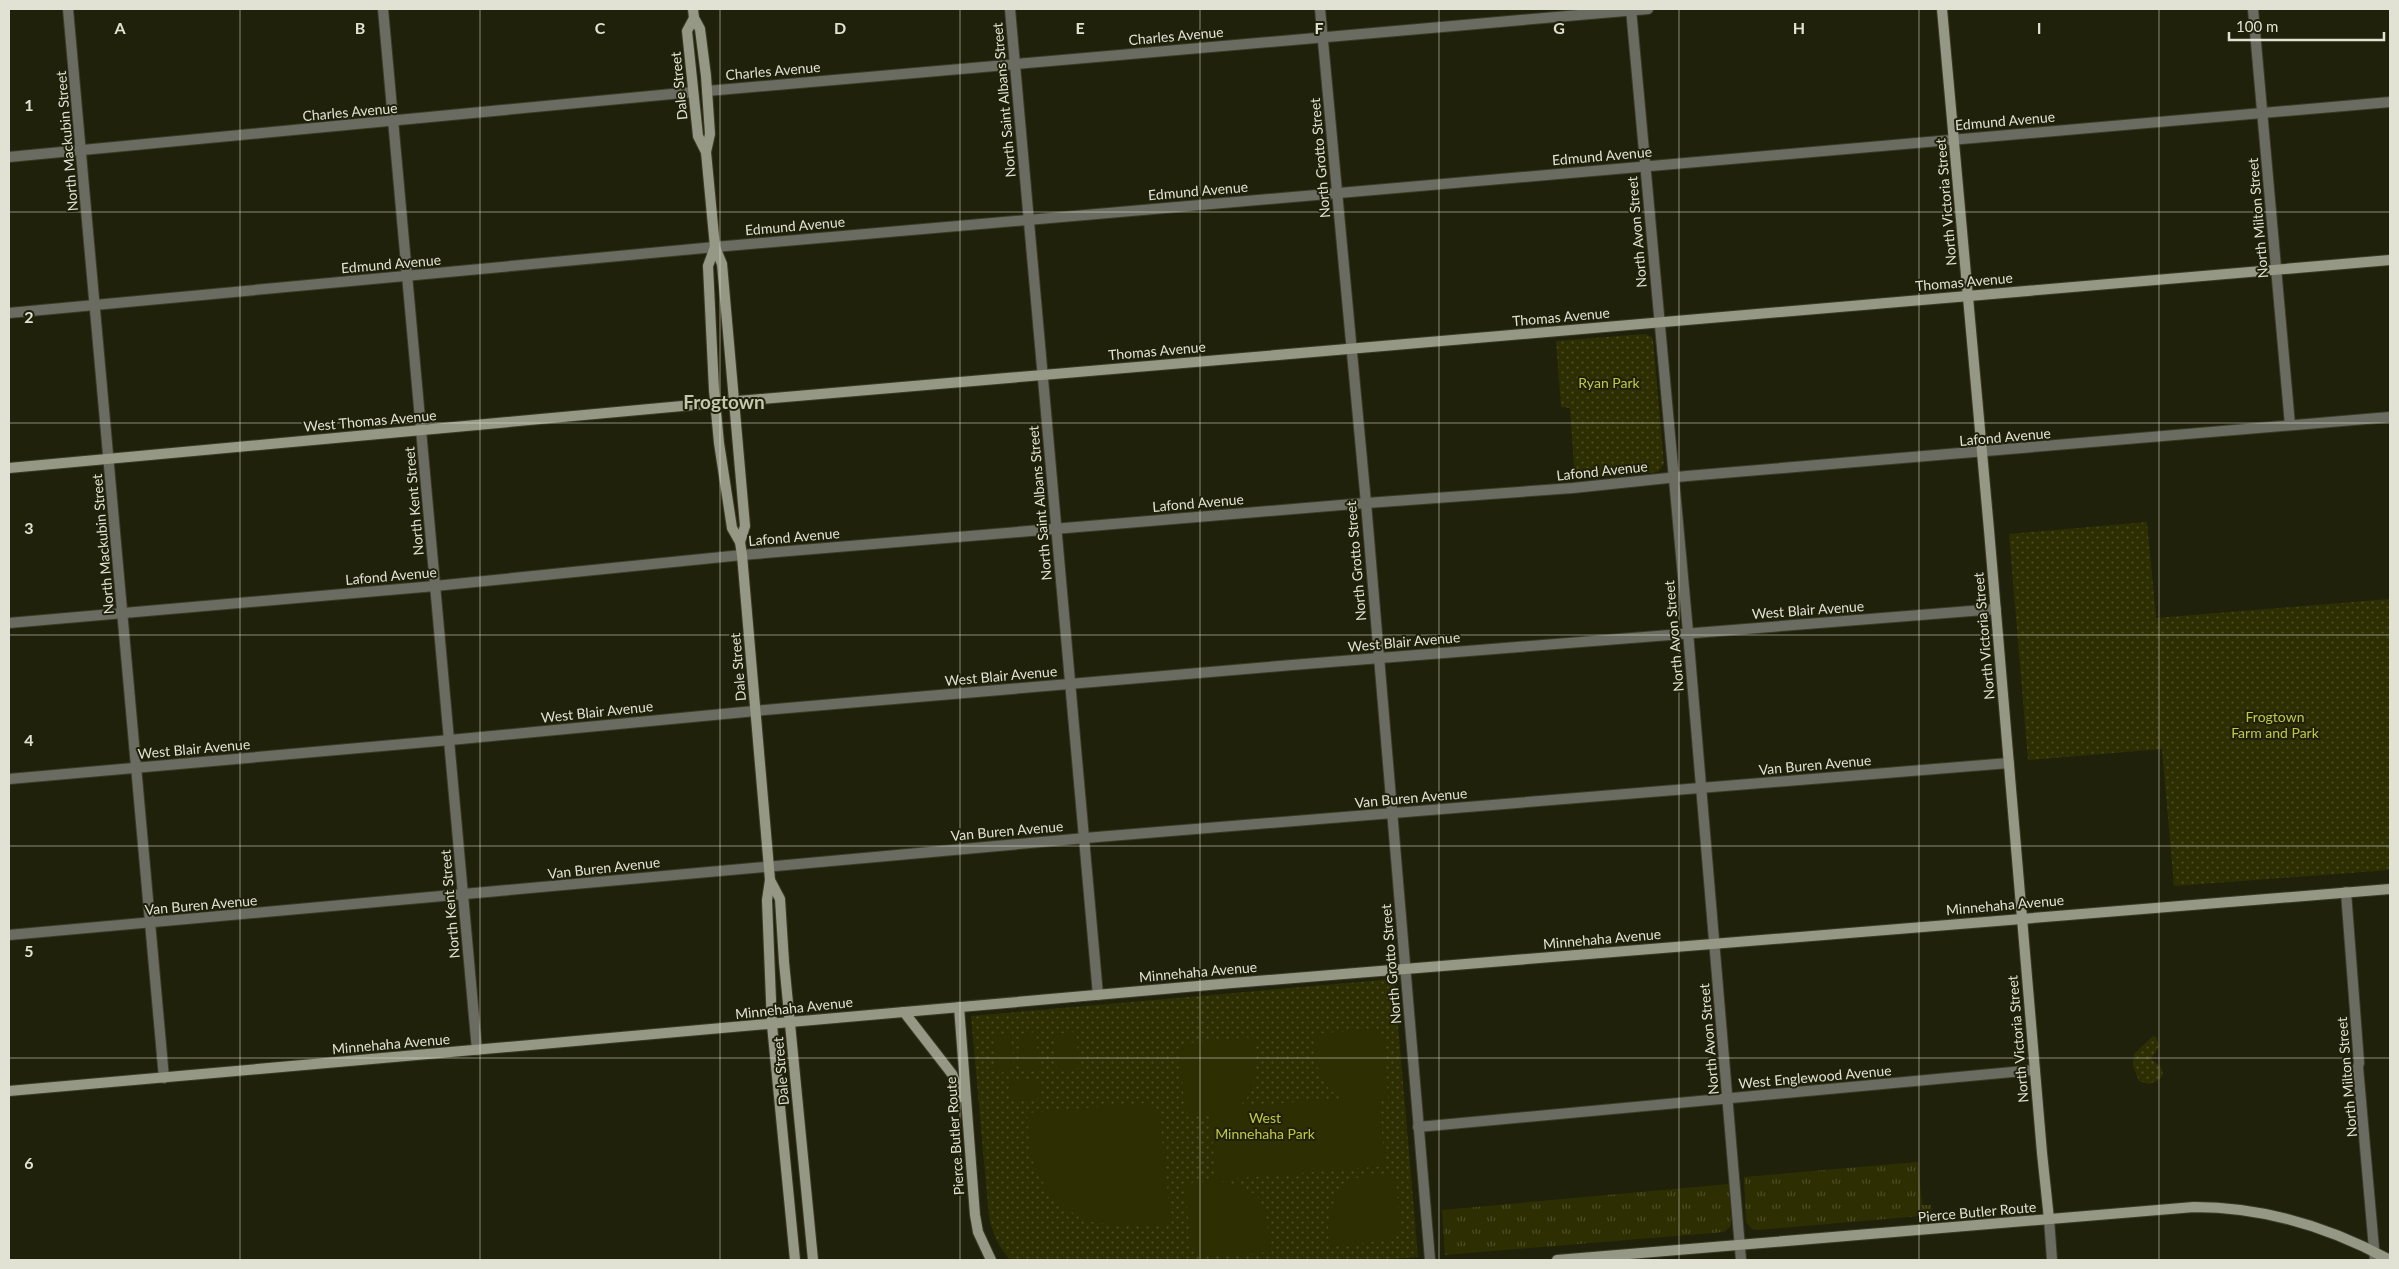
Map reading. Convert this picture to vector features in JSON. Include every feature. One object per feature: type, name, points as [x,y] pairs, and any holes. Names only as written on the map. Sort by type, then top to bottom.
[{"type":"street","name":"North Mackubin Street","points":[[68,9],[164,1078]]},
{"type":"street","name":"North Kent Street","points":[[383,9],[477,1050]]},
{"type":"street","name":"North Saint Albans Street","points":[[1010,9],[1098,994]]},
{"type":"street","name":"North Grotto Street","points":[[1320,9],[1350,349],[1366,503],[1430,1260]]},
{"type":"street","name":"Charles Avenue","points":[[707,91],[1648,9]]},
{"type":"street","name":"North Victoria Street","points":[[1942,9],[2035,1070],[2050,1219],[2052,1260]]},
{"type":"street","name":"North Milton Street","points":[[2253,9],[2290,425]]},
{"type":"street","name":"North Avon Street","points":[[1631,10],[1688,632],[1741,1260]]},
{"type":"street","name":"Dale Street","points":[[693,13],[700,29],[707,91],[710,134],[706,152],[715,247],[722,264],[745,526],[740,542]]},
{"type":"street","name":"Dale Street","points":[[693,13],[687,31],[698,136],[706,152]]},
{"type":"street","name":"Charles Avenue","points":[[9,157],[693,92]]},
{"type":"street","name":"Edmund Avenue","points":[[9,313],[1029,219],[2390,102]]},
{"type":"street","name":"Dale Street","points":[[715,247],[708,266],[715,403],[732,528],[740,542],[742,555],[770,880],[767,900],[772,1025],[795,1260]]},
{"type":"street","name":"Thomas Avenue","points":[[734,402],[2390,260]]},
{"type":"street","name":"West Thomas Avenue","points":[[9,468],[734,402]]},
{"type":"street","name":"Lafond Avenue","points":[[9,623],[435,586],[742,555],[1366,503],[1573,488],[2390,417]]},
{"type":"street","name":"West Blair Avenue","points":[[9,779],[450,740],[756,710],[1688,632],[1996,609]]},
{"type":"street","name":"Van Buren Avenue","points":[[9,935],[1084,838],[2009,763]]},
{"type":"street","name":"Dale Street","points":[[770,880],[780,899],[813,1260]]},
{"type":"street","name":"Minnehaha Avenue","points":[[9,1091],[772,1025],[1098,994],[2390,889]]},
{"type":"street","name":"North Milton Street","points":[[2346,892],[2358,1067],[2362,1094],[2375,1256]]},
{"type":"street","name":"Pierce Butler Route","points":[[959,1007],[975,1215],[983,1246],[991,1260]]},
{"type":"street","points":[[904,1012],[952,1074],[966,1105]]},
{"type":"street","name":"West Englewood Avenue","points":[[1418,1127],[2035,1070]]},
{"type":"street","name":"Pierce Butler Route","points":[[1557,1260],[2194,1207],[2240,1209],[2285,1218],[2316,1227],[2375,1256],[2390,1260]]},
{"type":"green space","name":"Ryan Park","points":[[1645,334],[1652,337],[1653,340],[1664,464],[1658,472],[1575,479],[1570,408],[1561,407],[1556,341]]},
{"type":"green space","name":"Frogtown Farm and Park","points":[[2147,522],[2156,618],[2390,599],[2390,870],[2174,886],[2162,749],[2028,760],[2009,534]]},
{"type":"green space","name":"West Minnehaha Park","points":[[1394,979],[1418,1257],[1376,1260],[1011,1260],[999,1245],[989,1217],[971,1016]]},
{"type":"green space","points":[[1376,1029],[1384,1036],[1388,1099],[1379,1100],[1385,1166],[1216,1180],[1210,1114],[1185,1116],[1180,1052],[1190,1043],[1254,1037],[1255,1066],[1253,1085],[1250,1094],[1237,1107],[1343,1098],[1329,1090],[1315,1062],[1313,1034]]},
{"type":"green space","points":[[1036,1032],[1039,1070],[1022,1071],[1019,1034]]},
{"type":"green space","points":[[1076,1032],[1079,1068],[1057,1070],[1054,1034]]},
{"type":"green space","points":[[1011,1034],[1014,1071],[996,1073],[993,1036]]},
{"type":"green space","points":[[2153,1036],[2156,1037],[2159,1046],[2151,1059],[2161,1067],[2163,1075],[2159,1080],[2149,1084],[2139,1081],[2133,1066],[2134,1054]]},
{"type":"green space","points":[[1039,1079],[1041,1098],[1012,1101],[1010,1081]]},
{"type":"green space","points":[[1148,1103],[1159,1111],[1171,1223],[1126,1226],[1084,1221],[1050,1196],[1032,1160],[1027,1113]]},
{"type":"green space","points":[[1918,1162],[1922,1205],[1931,1205],[1932,1215],[1756,1230],[1752,1229],[1746,1222],[1744,1177]]},
{"type":"green space","points":[[1396,1174],[1400,1232],[1394,1240],[1329,1246],[1328,1223],[1332,1205],[1345,1182],[1364,1176]]},
{"type":"green space","points":[[1216,1181],[1231,1183],[1257,1195],[1267,1219],[1270,1252],[1199,1257],[1191,1250],[1185,1183]]},
{"type":"green space","points":[[1729,1184],[1731,1226],[1724,1232],[1445,1255],[1442,1210]]},
{"type":"district","name":"Frogtown","points":[[724,402]]}]
